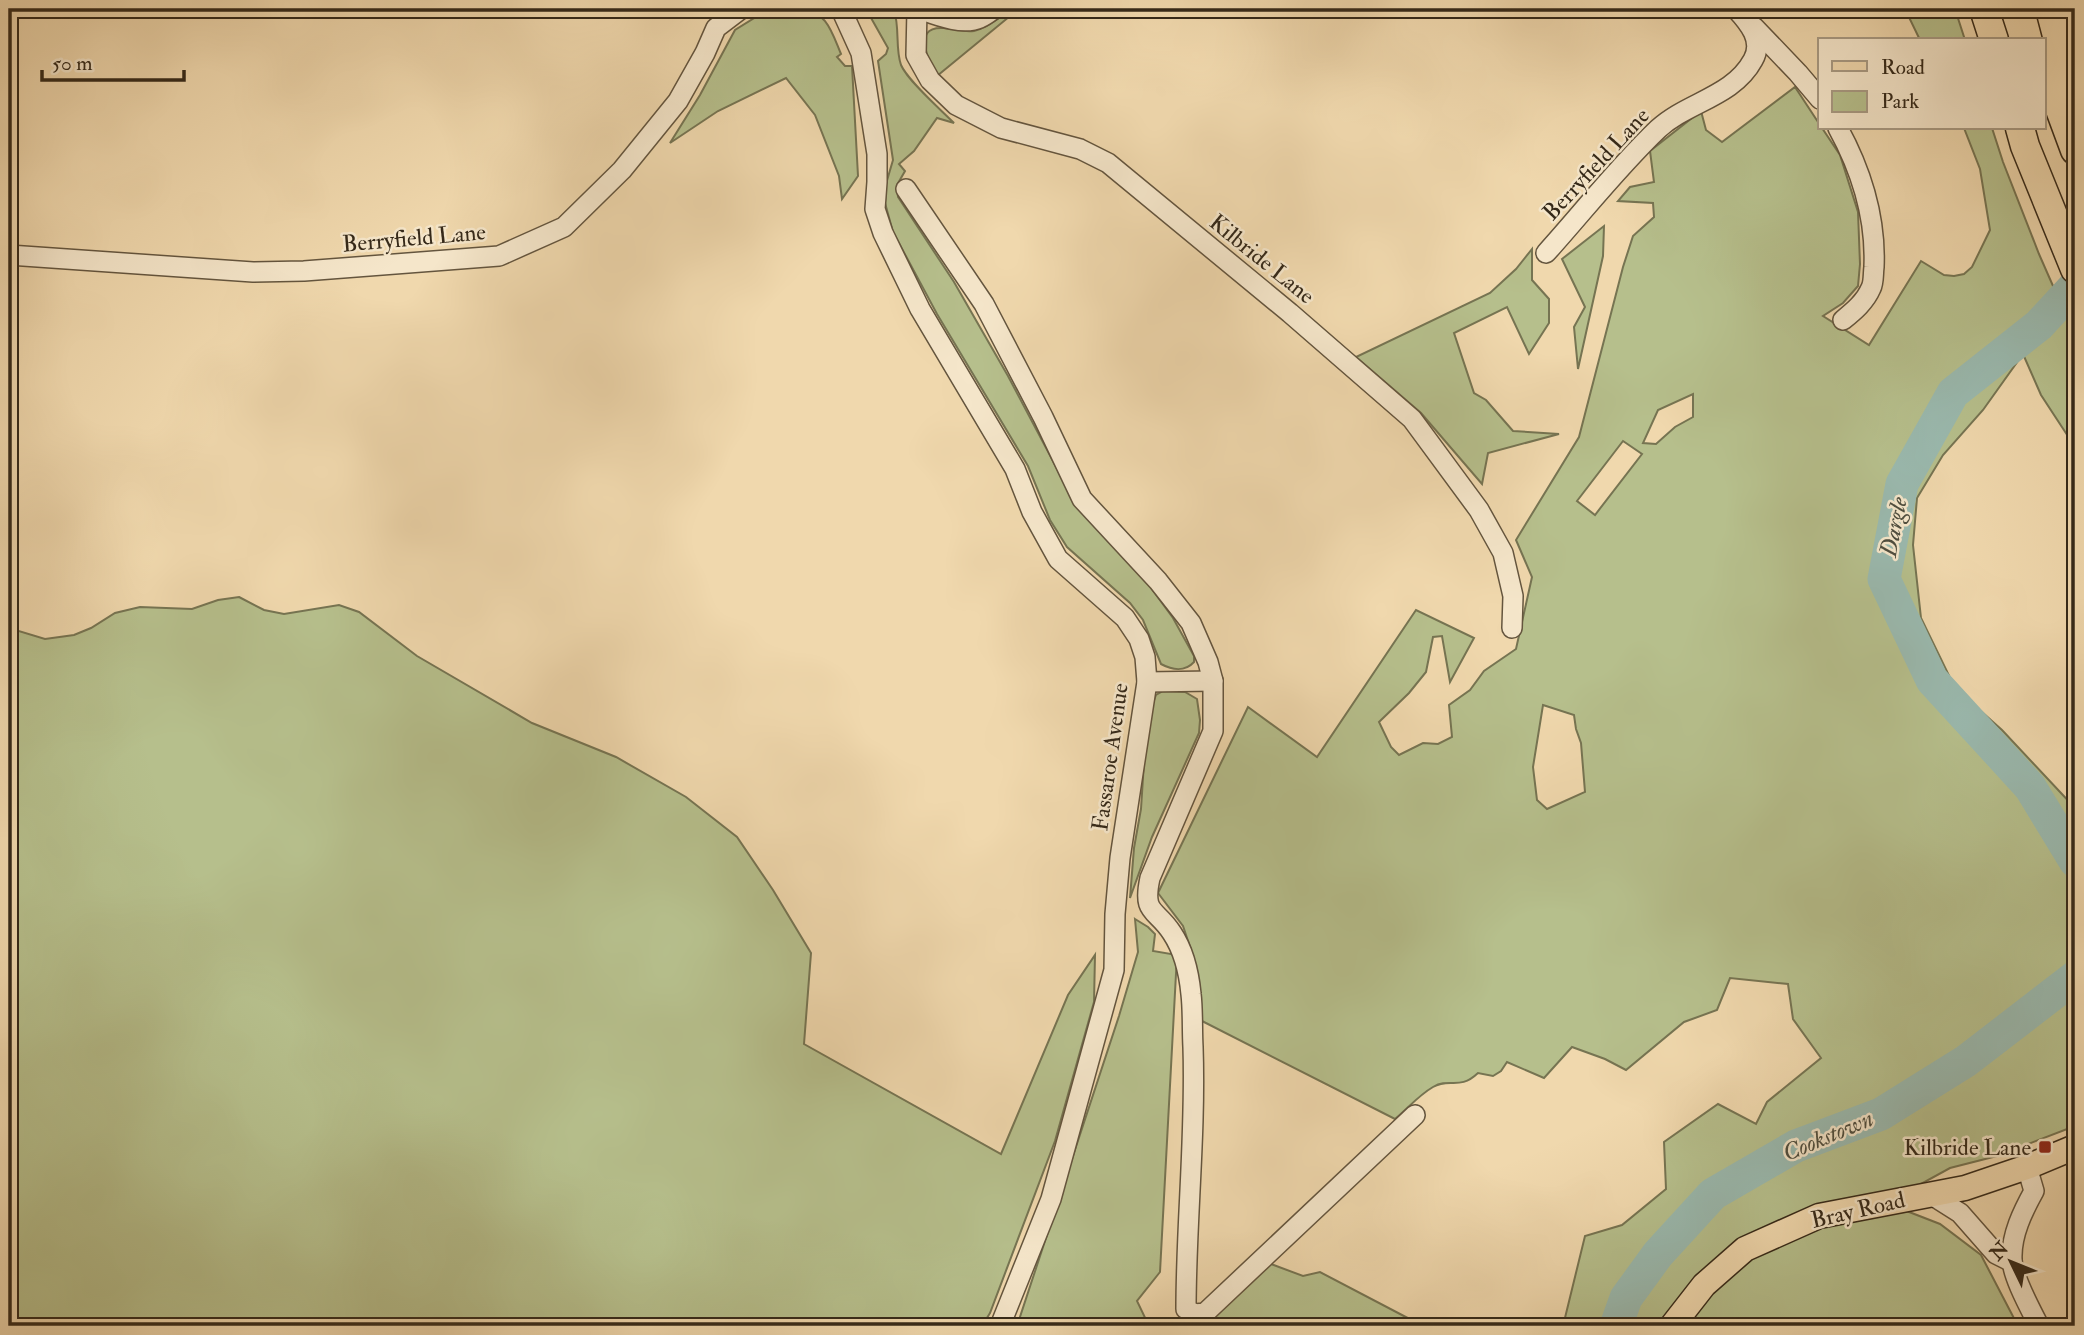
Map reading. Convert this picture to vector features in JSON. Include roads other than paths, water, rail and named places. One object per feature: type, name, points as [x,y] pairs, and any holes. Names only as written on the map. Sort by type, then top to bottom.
[{"type":"highway","points":[[1984,9],[1993,38]]},
{"type":"highway","points":[[2032,9],[2039,38]]},
{"type":"highway","points":[[2050,9],[2075,101]]},
{"type":"highway","points":[[2046,61],[2055,96],[2075,149]]},
{"type":"highway","points":[[2021,130],[2075,269]]},
{"type":"main road","name":"Bray Road","points":[[1672,1326],[1704,1285],[1745,1249],[1819,1216],[1965,1188],[2075,1147]]},
{"type":"street","name":"Berryfield Lane","points":[[9,255],[253,272],[318,270],[499,256],[564,227],[622,170],[678,101],[714,18],[741,9]]},
{"type":"street","name":"Fassaroe Avenue","points":[[841,9],[861,52],[877,154],[875,209],[883,233],[920,309],[1015,469],[1032,512],[1051,549],[1058,559],[1125,618],[1139,639],[1144,657],[1147,682],[1120,858],[1114,970],[1051,1199],[1000,1326]]},
{"type":"street","points":[[918,9],[960,20],[978,19],[994,9]]},
{"type":"street","name":"Kilbride Lane","points":[[918,9],[916,55],[930,80],[956,105],[1001,128],[1080,149],[1108,163],[1290,313],[1412,419],[1479,510],[1499,544],[1513,596],[1512,628]]},
{"type":"street","points":[[1736,9],[1818,97]]},
{"type":"street","name":"Berryfield Lane","points":[[1546,253],[1661,127],[1719,94],[1742,75],[1754,60],[1758,46],[1751,24]]},
{"type":"street","points":[[1839,130],[1852,153],[1866,194],[1875,246],[1872,286],[1861,305],[1843,320]]},
{"type":"street","points":[[906,190],[984,304],[1082,499],[1158,581],[1191,623],[1213,681],[1213,731],[1150,878],[1146,895],[1158,918],[1172,932],[1184,957],[1191,994],[1194,1083],[1185,1309],[1195,1314],[1205,1313],[1415,1115]]},
{"type":"street","points":[[1147,682],[1213,681]]},
{"type":"street","points":[[2027,1167],[2034,1191],[2014,1237],[2012,1262],[2039,1326]]},
{"type":"street","points":[[1930,1194],[1960,1213],[1996,1254],[2012,1262]]},
{"type":"waterway","name":"Dargle","points":[[2075,286],[2039,325],[1953,393],[1902,484],[1884,579],[1932,680],[2030,787],[2075,861]]},
{"type":"waterway","name":"Cookstown","points":[[1616,1326],[1626,1298],[1658,1254],[1713,1194],[1796,1146],[1881,1114],[1966,1061],[2075,977]]},
{"type":"place","name":"Kilbride Lane","points":[[2045,1147]]}]
